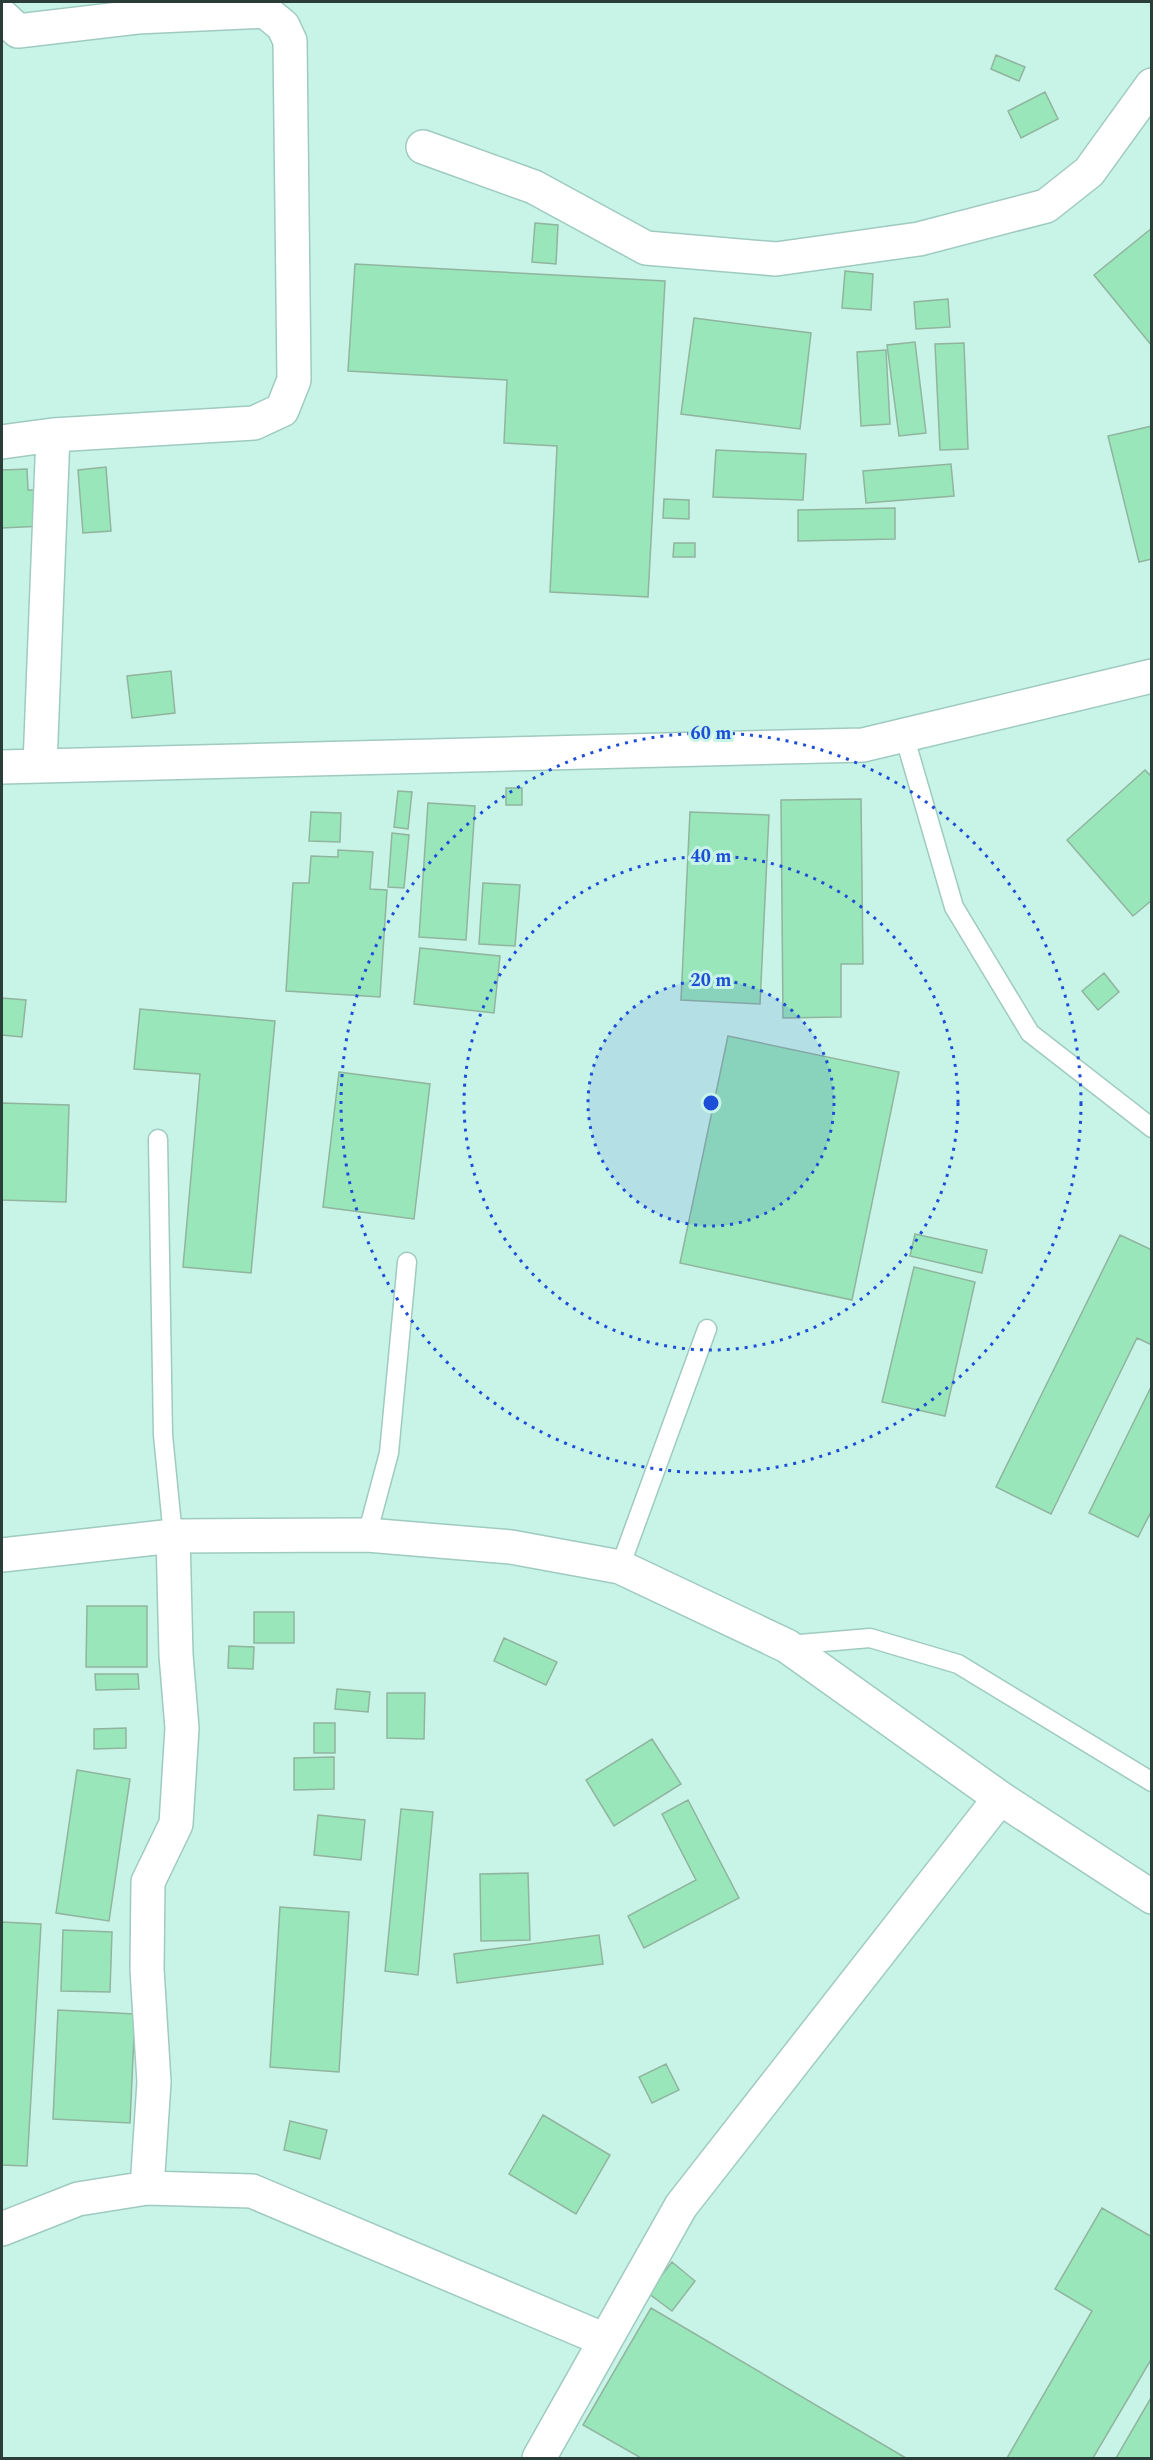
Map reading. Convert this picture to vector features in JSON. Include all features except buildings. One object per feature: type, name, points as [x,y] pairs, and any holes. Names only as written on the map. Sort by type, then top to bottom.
[{"type":"street","points":[[2,16],[18,32],[137,17],[266,11],[283,26],[290,41],[294,380],[282,410],[254,423],[53,435],[2,442]]},
{"type":"street","points":[[423,147],[534,187],[646,248],[776,259],[919,239],[1046,206],[1089,172],[1152,85]]},
{"type":"street","points":[[40,765],[53,435]]},
{"type":"street","points":[[2,767],[863,745],[1152,676]]},
{"type":"street","points":[[2,1555],[173,1536],[367,1535],[512,1547],[620,1566],[786,1646],[1000,1798],[1152,1897]]},
{"type":"street","points":[[147,2188],[154,2082],[147,1969],[148,1882],[176,1824],[182,1728],[176,1655],[173,1536]]},
{"type":"street","points":[[538,2458],[681,2206],[1000,1798]]},
{"type":"street","points":[[2,2229],[78,2199],[147,2188],[252,2191],[605,2340]]},
{"type":"lane","points":[[904,735],[954,907],[1030,1033],[1152,1128]]},
{"type":"lane","points":[[158,1139],[163,1435],[173,1536]]},
{"type":"lane","points":[[367,1535],[388,1453],[407,1262]]},
{"type":"lane","points":[[620,1566],[708,1329]]},
{"type":"lane","points":[[786,1646],[870,1638],[958,1664],[1152,1782]]}]
